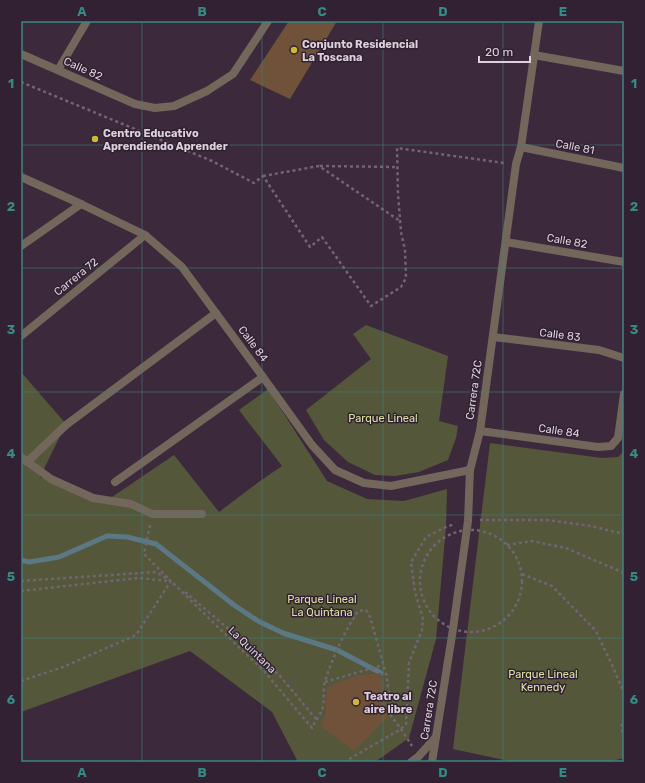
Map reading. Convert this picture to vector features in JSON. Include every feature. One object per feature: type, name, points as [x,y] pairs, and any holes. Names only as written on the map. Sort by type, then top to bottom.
[{"type":"street","points":[[58,70],[87,21]]},
{"type":"street","name":"Calle 82","points":[[21,54],[136,104],[155,108],[174,106],[207,92],[232,74],[268,21]]},
{"type":"street","name":"Carrera 72C","points":[[432,762],[454,629],[468,525],[470,470],[480,431],[516,164],[521,147],[539,21]]},
{"type":"street","points":[[534,55],[624,71]]},
{"type":"street","name":"Calle 81","points":[[521,147],[624,168]]},
{"type":"street","name":"Calle 84","points":[[21,177],[145,235],[182,267],[312,445],[336,470],[364,483],[391,486],[417,482],[470,470]]},
{"type":"street","points":[[21,246],[81,204]]},
{"type":"street","name":"Carrera 72","points":[[21,336],[145,235]]},
{"type":"street","name":"Calle 82","points":[[506,242],[624,262]]},
{"type":"street","points":[[202,514],[152,514],[131,504],[94,498],[51,479],[24,460],[66,425],[216,313]]},
{"type":"street","name":"Calle 83","points":[[493,337],[599,350],[624,358]]},
{"type":"street","points":[[115,482],[263,377]]},
{"type":"street","name":"Calle 84","points":[[480,431],[598,448],[611,446],[618,438],[624,394]]},
{"type":"street","points":[[414,759],[436,736]]},
{"type":"path","points":[[21,82],[212,161],[254,183],[263,176],[319,166],[397,167]]},
{"type":"path","points":[[263,176],[310,247],[322,237],[371,306],[401,287],[406,278],[405,250],[400,221],[397,148],[516,164]]},
{"type":"path","points":[[319,166],[400,221]]},
{"type":"path","points":[[149,530],[144,554],[171,581]]},
{"type":"path","points":[[507,545],[532,541],[566,548],[624,573]]},
{"type":"path","name":"La Quintana","points":[[21,580],[156,572],[171,581],[225,626],[280,676],[316,719],[312,728],[263,670],[171,581]]},
{"type":"path","points":[[522,574],[552,586],[596,631],[624,693]]},
{"type":"path","points":[[21,591],[138,578],[171,581]]},
{"type":"path","points":[[21,681],[62,667],[136,635],[171,581]]},
{"type":"path","points":[[316,719],[322,711],[325,682],[337,650],[358,611],[366,610],[370,617],[383,665],[391,716],[401,729],[414,759]]},
{"type":"path","points":[[325,682],[383,665]]},
{"type":"path","points":[[624,718],[621,728],[624,736]]},
{"type":"green space","name":"Parque Lineal","points":[[366,325],[448,356],[439,421],[458,426],[456,438],[448,460],[419,472],[395,476],[375,475],[348,462],[324,440],[306,410],[371,359],[353,334]]},
{"type":"green space","name":"Parque Lineal La Quintana","points":[[21,372],[66,424],[40,477],[109,499],[174,455],[219,512],[282,466],[239,410],[268,389],[327,481],[367,499],[404,501],[447,489],[446,527],[436,639],[409,738],[375,762],[298,762],[272,712],[190,651],[21,712]]},
{"type":"green space","name":"Parque Lineal Kennedy","points":[[490,443],[602,458],[618,457],[624,451],[624,758],[608,762],[513,762],[453,749]]},
{"type":"building","name":"Conjunto Residencial La Toscana","points":[[289,21],[337,21],[290,99],[250,80]]},
{"type":"building","name":"Teatro al aire libre","points":[[381,673],[388,717],[354,751],[320,726],[325,716],[327,687],[358,675]]},
{"type":"waterway","points":[[21,560],[29,562],[59,557],[107,536],[127,537],[156,544],[234,605],[258,621],[283,633],[337,650],[381,673]]},
{"type":"place","name":"Conjunto Residencial La Toscana","points":[[294,50]]},
{"type":"place","name":"Centro Educativo Aprendiendo Aprender","points":[[95,139]]},
{"type":"place","name":"Teatro al aire libre","points":[[356,702]]}]
